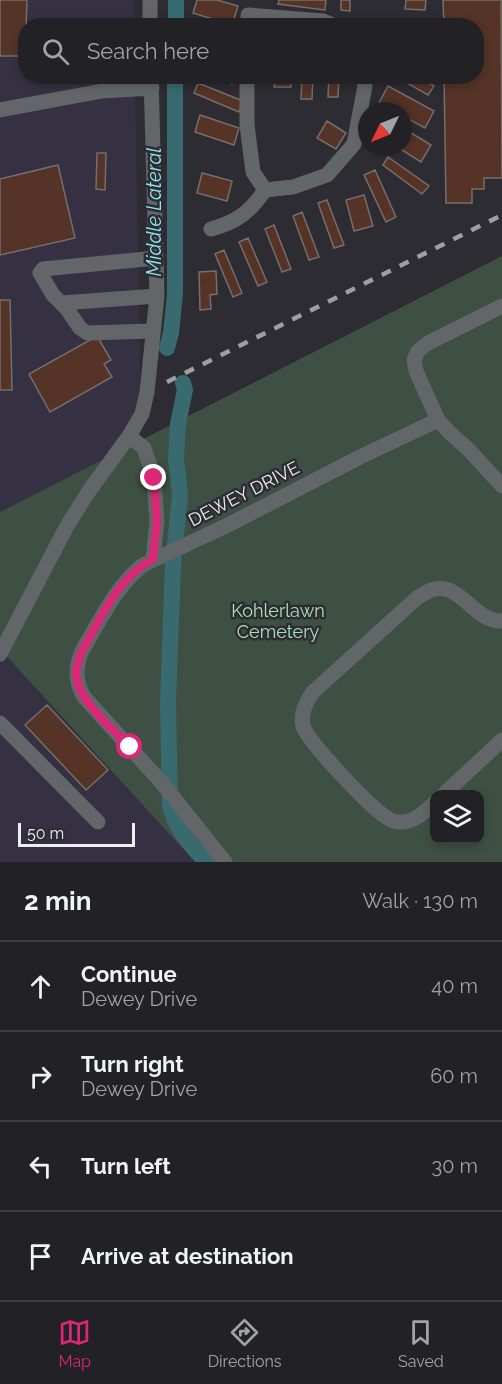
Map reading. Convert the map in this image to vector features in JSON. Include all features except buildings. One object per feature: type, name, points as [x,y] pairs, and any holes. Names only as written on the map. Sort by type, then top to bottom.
[{"type":"street","points":[[150,0],[150,18]]},
{"type":"street","points":[[248,14],[290,18]]},
{"type":"street","points":[[0,110],[142,84]]},
{"type":"street","points":[[0,654],[67,525],[142,414],[147,392],[156,296],[152,84]]},
{"type":"street","points":[[247,84],[247,125],[254,172],[265,190]]},
{"type":"street","points":[[211,229],[228,225],[241,217],[256,203],[265,190],[292,187],[327,175],[354,144],[365,84]]},
{"type":"street","points":[[153,331],[87,333],[80,328],[67,309],[53,295],[40,273],[43,269],[156,258]]},
{"type":"street","points":[[62,303],[156,296]]},
{"type":"street","points":[[502,306],[428,343],[418,351],[414,360],[416,371],[438,420],[468,448],[502,486]]},
{"type":"street","name":"DEWEY DRIVE","points":[[225,862],[179,802],[84,697],[78,686],[76,673],[82,651],[121,586],[137,569],[438,420]]},
{"type":"street","points":[[129,436],[144,448],[154,478],[160,557]]},
{"type":"street","points":[[430,807],[407,821],[393,821],[386,818],[363,797],[314,744],[303,725],[306,701],[313,692],[418,597],[431,590],[441,588],[450,590],[484,617],[502,621]]},
{"type":"street","points":[[0,723],[98,822]]},
{"type":"street","points":[[449,790],[502,740]]},
{"type":"shaded area","points":[[0,0],[134,0],[134,18],[18,18],[18,84],[135,84],[141,440],[0,512]]},
{"type":"shaded area","points":[[0,649],[195,862],[0,862]]},
{"type":"green space","name":"Kohlerlawn Cemetery","points":[[502,256],[502,862],[195,862],[0,649],[0,512]]},
{"type":"waterway","name":"Middle Lateral","points":[[176,0],[176,18]]},
{"type":"waterway","name":"Middle Lateral","points":[[167,348],[175,294],[175,84]]},
{"type":"waterway","name":"Middle Lateral","points":[[183,383],[185,390],[178,424],[176,459],[180,495],[173,564],[168,702],[170,806],[180,829],[206,862]]},
{"type":"railway","points":[[167,382],[502,215]]},
{"type":"route","points":[[130,747],[92,708],[78,686],[76,673],[82,651],[121,586],[131,574],[153,559],[157,521],[154,478]]}]
